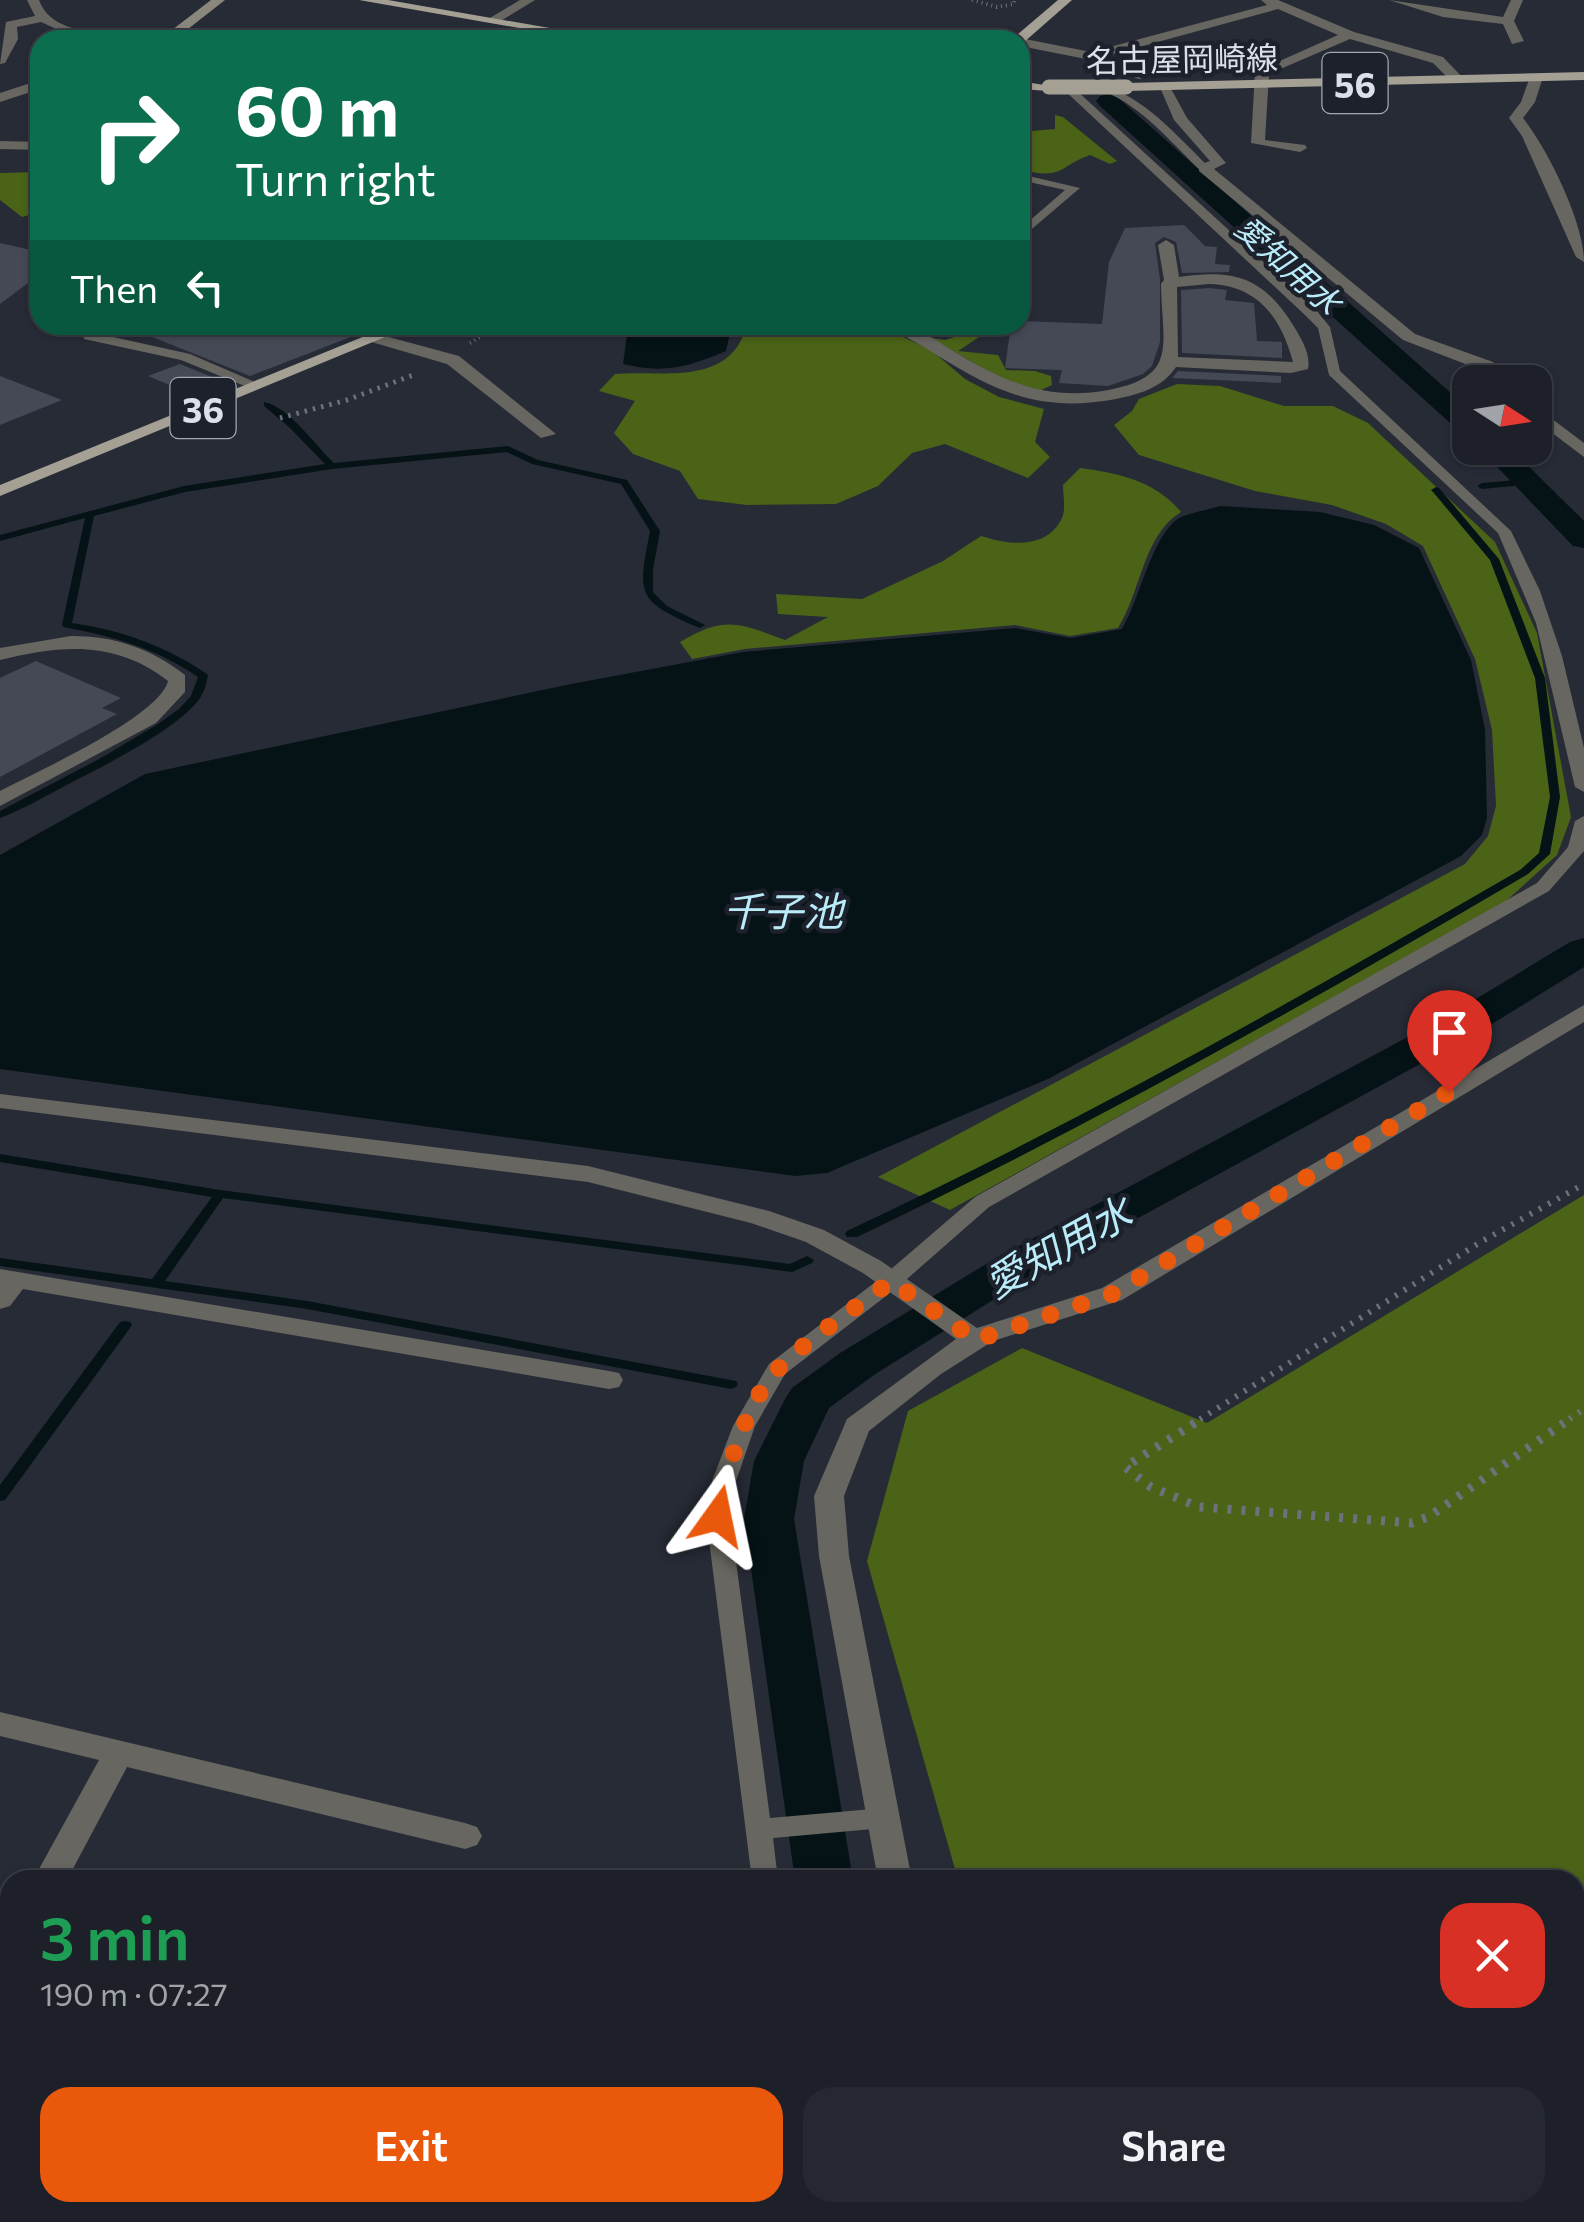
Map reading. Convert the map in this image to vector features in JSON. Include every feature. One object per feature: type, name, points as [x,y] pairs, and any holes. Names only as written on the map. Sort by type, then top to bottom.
[{"type":"main road","points":[[365,0],[553,30]]},
{"type":"main road","points":[[1030,31],[1066,0]]},
{"type":"main road","name":"名古屋岡崎線","points":[[1030,86],[1164,88],[1584,76]]},
{"type":"main road","name":"36","points":[[0,491],[381,335]]},
{"type":"street","points":[[33,0],[36,13],[48,24],[67,30]]},
{"type":"street","points":[[179,30],[219,0]]},
{"type":"street","points":[[494,19],[529,0]]},
{"type":"street","points":[[1396,0],[1443,12],[1508,20]]},
{"type":"street","points":[[1517,0],[1508,20],[1518,42]]},
{"type":"street","points":[[1030,43],[1091,56],[1276,2],[1350,34],[1438,60],[1458,80]]},
{"type":"street","points":[[0,60],[11,25],[43,18]]},
{"type":"street","points":[[1300,148],[1258,142],[1262,72],[1350,34]]},
{"type":"street","points":[[1137,44],[1136,65],[1140,75]]},
{"type":"street","points":[[1536,77],[1528,102],[1516,118],[1529,135],[1584,256]]},
{"type":"street","points":[[0,98],[30,88]]},
{"type":"street","points":[[1164,88],[1181,120],[1219,162],[1196,169]]},
{"type":"street","points":[[0,145],[30,146]]},
{"type":"street","points":[[1196,169],[1409,337],[1484,365]]},
{"type":"street","points":[[1561,209],[1584,209]]},
{"type":"street","points":[[1166,245],[1174,282]]},
{"type":"street","points":[[914,335],[997,387],[1030,398],[1093,397],[1144,388],[1167,371],[1168,284],[1249,285],[1276,312],[1302,365],[1292,368],[1170,362]]},
{"type":"street","points":[[374,338],[453,360],[547,434]]},
{"type":"street","points":[[1552,425],[1584,452]]},
{"type":"street","points":[[0,654],[53,640],[95,641],[143,655],[178,679],[178,688],[169,702],[149,719],[0,800]]},
{"type":"street","points":[[893,1870],[834,1556],[829,1496],[857,1426],[931,1368],[967,1333],[1112,1294],[1584,1012]]},
{"type":"street","points":[[0,1100],[588,1174],[760,1216],[796,1229],[872,1267],[967,1333]]},
{"type":"street","points":[[5,1285],[609,1380]]},
{"type":"street","points":[[0,1724],[465,1836]]},
{"type":"street","points":[[55,1870],[119,1752]]},
{"type":"lane","points":[[1196,169],[1135,104],[1106,86],[1079,83],[1068,88],[1166,172],[1311,313],[1324,327],[1334,372],[1504,531],[1520,560],[1542,621],[1584,787]]},
{"type":"lane","points":[[1030,180],[1074,188],[1030,226]]},
{"type":"lane","points":[[89,335],[185,357],[257,386]]},
{"type":"lane","points":[[764,1870],[718,1516],[724,1481],[744,1426],[777,1369],[891,1281],[982,1202],[1544,886],[1577,848],[1584,821]]},
{"type":"lane","points":[[758,1829],[884,1818]]},
{"type":"path","points":[[972,0],[996,7],[1014,4],[1014,0]]},
{"type":"path","points":[[280,418],[394,383],[443,359]]},
{"type":"path","points":[[1584,1184],[1431,1272],[1125,1467],[1151,1487],[1199,1507],[1412,1524],[1430,1516],[1584,1409]]},
{"type":"green space","points":[[1055,115],[1063,117],[1117,161],[1110,164],[1090,155],[1055,172],[1030,172],[1030,131],[1055,129]]},
{"type":"green space","points":[[30,172],[30,215],[22,217],[0,200],[0,173]]},
{"type":"green space","points":[[899,335],[931,350],[965,379],[999,397],[1044,409],[1035,442],[1050,457],[1028,478],[945,444],[912,453],[878,486],[836,504],[747,505],[698,499],[680,471],[633,454],[614,433],[635,401],[599,391],[615,374],[704,369],[733,352],[743,336]]},
{"type":"green space","points":[[961,335],[979,337],[958,351],[998,355],[1006,370],[1051,376],[1052,385],[1024,393],[932,338],[945,340]]},
{"type":"green space","points":[[1177,384],[1220,386],[1284,406],[1333,406],[1368,423],[1495,542],[1537,633],[1571,817],[1557,855],[1505,902],[950,1210],[878,1177],[1465,864],[1488,836],[1496,806],[1492,730],[1475,659],[1423,546],[1386,524],[1332,505],[1255,491],[1139,455],[1114,425],[1132,411],[1139,399]]},
{"type":"green space","points":[[1080,468],[1122,476],[1148,486],[1181,512],[1168,522],[1150,549],[1118,628],[1070,636],[1015,625],[745,649],[692,659],[680,642],[709,628],[732,624],[785,640],[828,617],[778,614],[776,594],[862,599],[943,561],[981,536],[1015,543],[1047,536],[1062,518],[1063,485]]},
{"type":"green space","points":[[1584,1195],[1584,1870],[955,1870],[867,1561],[908,1411],[1022,1348],[1207,1423]]},
{"type":"water","points":[[627,335],[729,337],[726,351],[700,361],[663,368],[623,364]]},
{"type":"water","name":"千子池","points":[[1220,506],[1320,512],[1374,525],[1419,548],[1471,660],[1485,730],[1487,818],[1482,835],[1461,856],[1048,1079],[827,1173],[795,1176],[0,1069],[0,855],[145,774],[571,684],[743,652],[1015,628],[1071,638],[1122,629],[1155,551],[1171,525],[1181,517]]},
{"type":"building","points":[[1184,225],[1205,246],[1217,247],[1215,264],[1230,265],[1229,272],[1182,273],[1176,242],[1164,237],[1155,243],[1160,279],[1160,342],[1152,366],[1143,374],[1108,386],[1059,383],[1062,370],[1005,368],[1010,335],[1030,335],[1030,321],[1102,324],[1109,262],[1125,228]]},
{"type":"building","points":[[0,243],[30,250],[30,282],[0,304]]},
{"type":"building","points":[[1181,290],[1227,290],[1225,300],[1254,303],[1257,341],[1282,342],[1282,358],[1182,353]]},
{"type":"building","points":[[147,335],[356,335],[250,376]]},
{"type":"building","points":[[180,364],[227,383],[194,395],[148,376]]},
{"type":"building","points":[[1178,371],[1281,376],[1281,383],[1172,378]]},
{"type":"building","points":[[0,376],[62,400],[0,425]]},
{"type":"building","points":[[36,661],[121,698],[102,708],[117,714],[0,777],[0,678]]},
{"type":"waterway","name":"愛知用水","points":[[1108,101],[1452,410]]},
{"type":"waterway","points":[[267,404],[332,466]]},
{"type":"waterway","points":[[332,466],[508,449],[535,462],[624,482],[655,531],[648,570],[649,592],[664,608],[700,625]]},
{"type":"waterway","name":"愛知用水","points":[[1511,465],[1584,539]]},
{"type":"waterway","points":[[0,538],[184,489],[332,466]]},
{"type":"waterway","points":[[1482,486],[1530,482]]},
{"type":"waterway","points":[[852,1234],[1024,1151],[1193,1061],[1524,872],[1544,854],[1555,797],[1540,678],[1494,559],[1436,490]]},
{"type":"waterway","points":[[0,815],[162,727],[195,698],[200,688],[203,676],[155,648],[103,631],[67,625],[90,516]]},
{"type":"waterway","name":"愛知用水","points":[[822,1870],[769,1519],[779,1461],[809,1399],[857,1364],[1007,1271],[1470,1020],[1584,950]]},
{"type":"waterway","points":[[0,1158],[220,1194]]},
{"type":"waterway","points":[[156,1283],[220,1194]]},
{"type":"waterway","points":[[220,1194],[792,1268],[807,1260]]},
{"type":"waterway","points":[[0,1262],[307,1305],[731,1384]]},
{"type":"waterway","points":[[0,1496],[125,1325]]},
{"type":"waterway","name":"愛知用水","points":[[802,1397],[809,1399]]},
{"type":"route","points":[[718,1516],[724,1481],[744,1426],[777,1369],[891,1281],[976,1340],[1112,1294],[1449,1092]]}]
